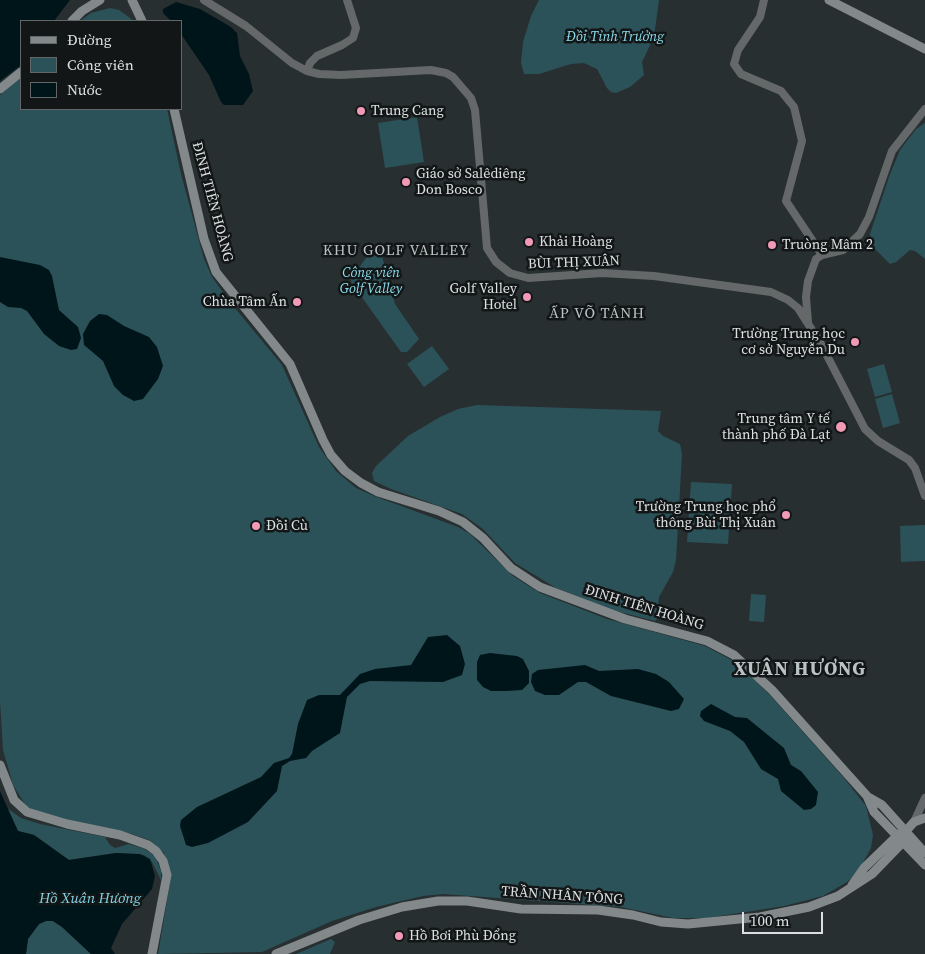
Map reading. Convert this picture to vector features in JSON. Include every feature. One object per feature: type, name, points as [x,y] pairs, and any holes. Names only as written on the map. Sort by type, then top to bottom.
[{"type":"main road","points":[[73,20],[82,11],[100,0]]},
{"type":"main road","points":[[132,0],[142,20]]},
{"type":"main road","points":[[828,0],[925,49]]},
{"type":"main road","points":[[0,89],[20,73]]},
{"type":"main road","name":"ĐINH TIÊN HOÀNG","points":[[174,110],[204,239],[214,267],[224,283],[290,364],[323,440],[331,455],[345,471],[378,492],[430,508],[463,522],[483,538],[511,568],[540,587],[625,619],[707,641],[734,655],[772,690],[867,796],[882,805],[925,853]]},
{"type":"main road","points":[[0,765],[14,800],[27,812],[67,824],[120,835],[148,845],[156,851],[163,861],[167,875],[152,954]]},
{"type":"main road","name":"ĐINH TIÊN HOÀNG","points":[[867,796],[874,812],[902,843],[925,864]]},
{"type":"main road","points":[[902,843],[906,831],[914,822],[925,818]]},
{"type":"main road","points":[[895,835],[906,831]]},
{"type":"main road","name":"TRẦN NHÂN TÔNG","points":[[849,889],[864,868],[895,835]]},
{"type":"main road","name":"TRẦN NHÂN TÔNG","points":[[276,954],[359,920],[402,907],[438,901],[467,902],[521,909],[598,910],[634,915],[661,922],[688,924],[760,917],[825,902],[872,874],[902,843]]},
{"type":"street","name":"BÙI THỊ XUÂN","points":[[204,0],[246,26],[292,63],[307,71],[319,74],[341,75],[431,70],[446,72],[461,85],[472,98],[476,113],[487,248],[496,262],[510,273],[520,277],[541,278],[602,273],[628,274],[771,292],[788,300],[809,324],[865,430],[878,441],[909,460],[915,468],[925,496]]},
{"type":"street","points":[[307,71],[310,63],[317,56],[353,38],[356,28],[347,0]]},
{"type":"street","points":[[764,0],[760,17],[738,50],[734,64],[741,74],[780,91],[794,107],[802,141],[800,156],[786,201],[822,255]]},
{"type":"street","points":[[809,324],[806,298],[808,280],[816,260],[822,255],[844,250],[860,234],[869,217],[889,157],[923,112],[925,105]]},
{"type":"street","points":[[914,822],[925,798]]},
{"type":"green space","name":"Đồi Tỉnh Trưởng","points":[[539,0],[659,0],[654,37],[642,62],[644,75],[630,87],[616,93],[611,92],[607,88],[597,69],[584,63],[571,64],[539,74],[524,74],[521,63],[523,42],[531,16]]},
{"type":"green space","points":[[110,8],[119,10],[133,20],[81,20],[91,13]]},
{"type":"green space","points":[[20,78],[20,110],[167,110],[181,174],[204,259],[212,277],[282,365],[319,447],[336,471],[356,488],[458,527],[470,534],[513,576],[540,593],[607,619],[705,646],[737,663],[769,694],[844,778],[866,806],[873,835],[871,848],[858,872],[847,882],[823,896],[784,906],[707,918],[673,918],[621,907],[443,894],[423,896],[376,907],[332,921],[262,952],[158,954],[171,877],[164,853],[149,840],[132,834],[55,818],[34,811],[26,806],[13,785],[3,750],[0,701],[0,95]]},
{"type":"green space","points":[[417,117],[424,162],[385,168],[378,123]]},
{"type":"green space","points":[[925,123],[925,259],[915,251],[910,250],[896,262],[890,264],[872,246],[870,234],[900,150],[916,129]]},
{"type":"green space","name":"Công viên Golf Valley","points":[[373,248],[380,249],[395,304],[419,339],[407,352],[401,352],[351,282],[351,279]]},
{"type":"green space","points":[[432,346],[449,369],[424,387],[407,364]]},
{"type":"green space","points":[[884,364],[892,392],[875,397],[867,369]]},
{"type":"green space","points":[[892,394],[900,423],[883,428],[875,399]]},
{"type":"green space","points":[[477,405],[661,411],[658,431],[663,436],[680,444],[682,454],[676,560],[673,572],[659,597],[657,619],[655,621],[612,610],[556,588],[515,563],[483,529],[462,514],[391,489],[374,481],[372,473],[376,466],[408,436],[440,417],[458,409]]},
{"type":"green space","points":[[691,482],[732,484],[728,544],[687,542]]},
{"type":"green space","points":[[925,525],[925,561],[901,562],[900,526]]},
{"type":"green space","points":[[751,594],[766,595],[764,622],[749,621]]},
{"type":"green space","points":[[7,808],[21,818],[40,824],[105,837],[110,845],[115,848],[129,844],[145,849],[155,856],[161,871],[161,880],[152,862],[144,855],[116,853],[69,860],[34,835],[18,831]]},
{"type":"green space","points":[[53,921],[62,927],[91,954],[26,954],[28,939],[39,924]]},
{"type":"green space","points":[[331,939],[335,942],[330,954],[296,954]]},
{"type":"water","points":[[0,0],[70,0],[55,20],[20,20],[20,66],[0,81]]},
{"type":"water","points":[[176,2],[200,9],[231,27],[237,33],[240,56],[249,74],[253,91],[243,105],[224,105],[221,102],[209,75],[182,35],[182,20],[170,20],[163,13],[163,9]]},
{"type":"water","points":[[0,257],[40,265],[49,270],[59,310],[78,327],[81,338],[77,349],[71,350],[59,346],[44,334],[27,311],[21,308],[8,307],[0,302]]},
{"type":"water","points":[[99,314],[107,315],[124,326],[149,337],[157,347],[163,366],[158,379],[143,399],[134,401],[123,395],[114,386],[103,361],[84,345],[83,334],[90,321]]},
{"type":"water","points":[[447,635],[460,646],[465,664],[462,675],[443,682],[370,681],[360,684],[347,697],[340,733],[312,751],[306,758],[290,761],[282,766],[277,791],[248,822],[208,843],[192,847],[186,845],[180,826],[181,820],[197,807],[261,777],[274,763],[289,758],[292,754],[298,724],[307,700],[319,695],[340,695],[360,674],[375,669],[411,665],[428,637]]},
{"type":"water","points":[[490,653],[517,656],[523,659],[529,671],[529,683],[522,690],[491,691],[483,687],[477,680],[477,662],[480,655]]},
{"type":"water","points":[[585,665],[599,671],[638,669],[656,674],[669,682],[684,699],[679,709],[671,711],[611,696],[586,682],[578,682],[559,695],[545,695],[535,691],[531,682],[532,674],[538,670]]},
{"type":"water","points":[[711,704],[735,717],[747,718],[784,748],[791,765],[801,771],[818,792],[816,805],[811,809],[804,810],[781,791],[778,779],[761,769],[744,742],[730,731],[704,721],[700,716],[701,711]]},
{"type":"water","name":"Hồ Xuân Hương","points":[[0,791],[18,831],[34,835],[69,860],[116,853],[140,854],[150,859],[155,876],[152,889],[122,924],[111,948],[115,954],[91,954],[62,927],[53,921],[46,921],[39,924],[28,939],[26,954],[0,954]]},
{"type":"place","name":"Trung Cang","points":[[361,111]]},
{"type":"place","name":"Giáo sở Salêdiêng Don Bosco","points":[[406,182]]},
{"type":"place","name":"Khải Hoàng","points":[[529,242]]},
{"type":"place","name":"Truòng Mâm 2","points":[[772,245]]},
{"type":"place","name":"Golf Valley Hotel","points":[[527,297]]},
{"type":"place","name":"Chùa Tâm Ấn","points":[[297,302]]},
{"type":"place","name":"Trường Trung học cơ sở Nguyễn Du","points":[[855,342]]},
{"type":"place","name":"Trung tâm Y tế thành phố Đà Lạt","points":[[841,427]]},
{"type":"place","name":"Trường Trung học phổ thông Bùi Thị Xuân","points":[[786,515]]},
{"type":"place","name":"Đồi Cù","points":[[256,526]]},
{"type":"place","name":"Hồ Bơi Phù Đổng","points":[[399,936]]},
{"type":"district","name":"KHU GOLF VALLEY","points":[[396,251]]},
{"type":"district","name":"ẤP VÕ TÁNH","points":[[597,314]]},
{"type":"district","name":"XUÂN HƯƠNG","points":[[800,670]]}]
